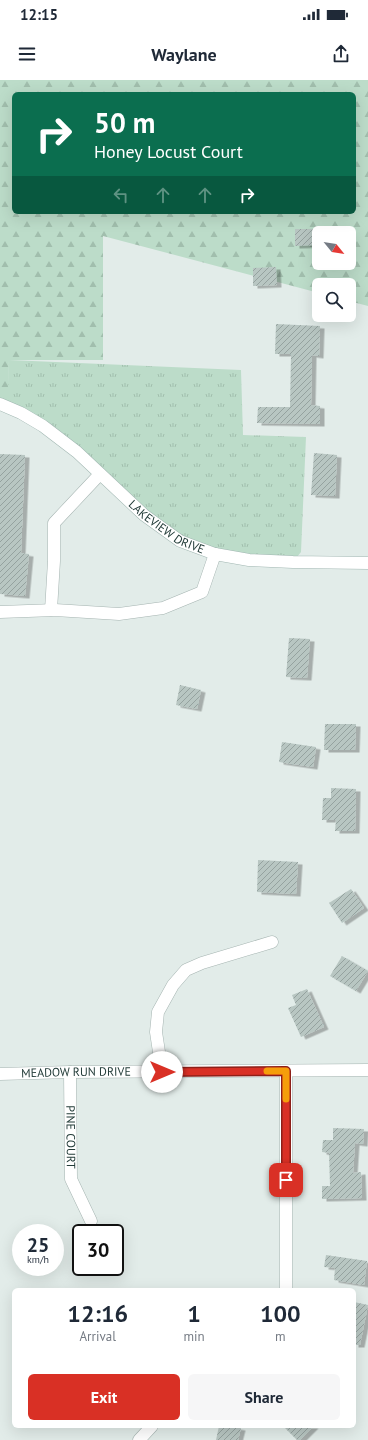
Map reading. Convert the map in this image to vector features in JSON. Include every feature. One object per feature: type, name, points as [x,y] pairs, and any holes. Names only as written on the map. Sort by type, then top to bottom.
[{"type":"street","name":"LAKEVIEW DRIVE","points":[[0,404],[21,413],[44,426],[77,452],[144,515],[180,541],[215,554],[256,560],[368,563]]},
{"type":"street","points":[[51,610],[54,561],[54,523],[100,474]]},
{"type":"street","points":[[0,612],[51,610],[119,614],[163,608],[202,592],[215,554]]},
{"type":"street","points":[[162,1072],[156,1032],[158,1012],[173,985],[186,970],[202,963],[272,942]]},
{"type":"street","name":"MEADOW RUN DRIVE","points":[[0,1074],[70,1072],[368,1070]]},
{"type":"street","points":[[286,1071],[286,1288]]},
{"type":"street","name":"PINE COURT","points":[[70,1072],[71,1179],[91,1221]]},
{"type":"street","points":[[139,1440],[150,1428]]},
{"type":"green space","points":[[0,80],[368,80],[368,306],[356,303],[356,278],[312,278],[312,291],[103,236],[103,360],[9,360],[8,409],[0,407]]},
{"type":"green space","points":[[9,360],[241,370],[243,435],[306,437],[301,552],[293,562],[249,560],[180,541],[77,452],[7,407]]},
{"type":"building","points":[[295,229],[312,229],[312,245],[295,246]]},
{"type":"building","points":[[276,267],[277,285],[253,286],[253,268]]},
{"type":"building","points":[[276,324],[320,326],[319,356],[312,355],[311,405],[320,406],[320,424],[257,423],[258,407],[290,407],[291,354],[275,354]]},
{"type":"building","points":[[314,453],[337,455],[335,496],[311,495]]},
{"type":"building","points":[[0,454],[25,455],[21,553],[29,554],[25,596],[0,594]]},
{"type":"building","points":[[289,638],[310,639],[307,678],[286,677]]},
{"type":"building","points":[[180,685],[201,690],[197,709],[176,705]]},
{"type":"building","points":[[325,724],[356,724],[355,750],[324,750]]},
{"type":"building","points":[[282,742],[316,747],[313,767],[279,762]]},
{"type":"building","points":[[331,788],[356,789],[355,831],[335,831],[336,820],[322,820],[323,798],[331,798]]},
{"type":"building","points":[[258,860],[298,862],[296,894],[257,892]]},
{"type":"building","points":[[351,889],[364,908],[342,923],[329,903]]},
{"type":"building","points":[[342,956],[368,971],[356,991],[330,976]]},
{"type":"building","points":[[307,989],[324,1027],[301,1037],[288,1008],[296,1005],[292,995]]},
{"type":"building","points":[[333,1128],[364,1129],[363,1144],[355,1143],[353,1173],[361,1172],[362,1198],[322,1199],[322,1186],[330,1186],[329,1153],[322,1152],[323,1140],[333,1140]]},
{"type":"building","points":[[326,1255],[367,1261],[364,1285],[334,1280],[335,1268],[324,1267]]},
{"type":"building","points":[[356,1302],[368,1305],[360,1345],[356,1345]]},
{"type":"building","points":[[219,1428],[241,1428],[238,1440],[216,1440]]},
{"type":"building","points":[[285,1428],[312,1428],[300,1440],[297,1440]]},
{"type":"slow traffic","points":[[267,1071],[286,1071],[286,1099]]},
{"type":"route","points":[[162,1072],[286,1071],[286,1180]]}]
